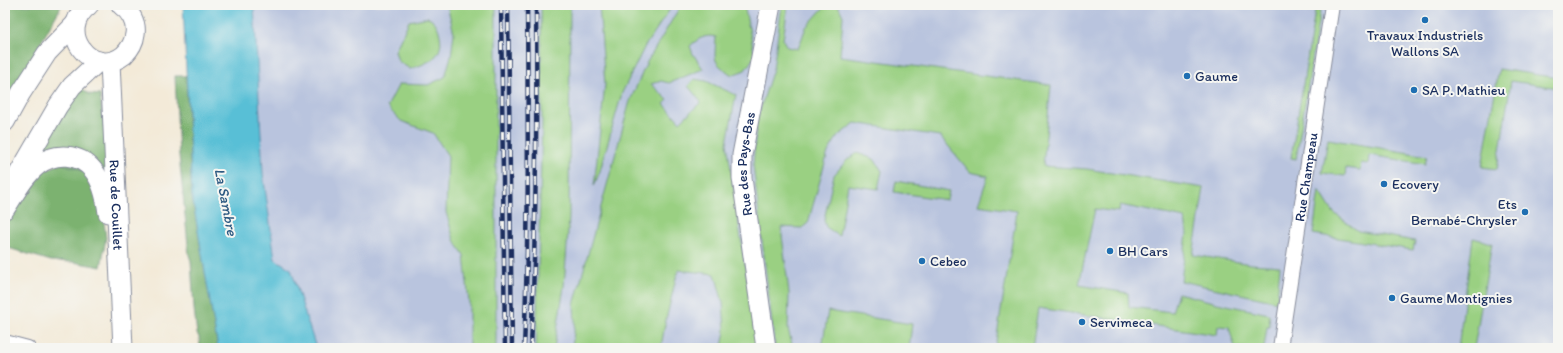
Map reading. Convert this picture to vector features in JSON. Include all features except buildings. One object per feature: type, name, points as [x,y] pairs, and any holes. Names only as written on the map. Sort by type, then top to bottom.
[{"type":"main road","points":[[5,122],[21,93],[47,53],[75,24],[80,13],[88,5]]},
{"type":"main road","points":[[5,197],[58,106],[72,86],[104,62],[124,55],[134,42],[136,32],[133,18],[127,9],[121,5]]},
{"type":"main road","name":"Rue des Pays-Bas","points":[[766,348],[742,178],[742,154],[771,5]]},
{"type":"main road","points":[[75,24],[75,38],[79,47],[86,55],[104,62]]},
{"type":"main road","name":"Rue de Couillet","points":[[104,62],[119,246],[123,348]]},
{"type":"main road","points":[[5,209],[26,178],[38,166],[48,159],[61,156],[73,156],[84,162],[93,170],[99,180],[104,191],[110,230],[119,246]]},
{"type":"street","name":"Rue Champeau","points":[[1280,348],[1332,5]]},
{"type":"street","points":[[5,342],[28,348]]},
{"type":"shaded area","points":[[254,5],[1558,5],[1558,348],[316,348],[291,269],[275,260],[263,173]]},
{"type":"green space","points":[[5,5],[62,5],[5,107]]},
{"type":"green space","points":[[447,5],[496,5],[496,348],[469,348],[469,302],[464,255],[454,240],[446,212],[448,156],[433,133],[401,121],[387,107],[399,84],[428,85],[445,77],[451,56],[454,33]]},
{"type":"green space","points":[[541,5],[570,5],[569,218],[564,287],[554,348],[536,348],[542,123]]},
{"type":"green space","points":[[599,5],[673,5],[645,46],[622,93],[600,171],[594,186],[605,84]]},
{"type":"green space","points":[[681,5],[744,5],[755,56],[745,70],[732,75],[720,67],[715,56],[716,37],[708,36],[699,39],[690,46],[693,54],[703,69],[669,83],[661,81],[651,84],[668,100],[664,104],[680,122],[701,102],[688,86],[694,79],[706,81],[736,95],[727,143],[757,348],[722,348],[725,330],[723,303],[715,274],[678,270],[665,324],[661,348],[572,348],[575,323],[574,305],[630,101],[647,62]]},
{"type":"green space","points":[[782,5],[788,5],[783,40],[787,47],[798,49],[806,27],[826,5],[838,5],[843,16],[840,56],[1051,85],[1043,166],[1087,169],[1204,188],[1193,255],[1251,264],[1280,266],[1277,302],[1181,281],[1187,233],[1185,218],[1120,205],[1119,212],[1095,209],[1079,285],[1128,293],[1129,307],[1172,312],[1178,293],[1269,314],[1270,327],[1267,327],[1264,348],[1237,348],[1234,345],[1229,327],[1218,326],[1217,335],[1038,308],[1032,348],[995,348],[1017,211],[978,205],[988,176],[970,172],[940,136],[855,123],[838,136],[828,152],[808,223],[802,228],[781,227],[789,293],[788,329],[793,348],[775,348],[753,165],[757,119],[773,69]]},
{"type":"green space","points":[[1316,5],[1321,5],[1296,159],[1291,158]]},
{"type":"green space","points":[[428,17],[435,22],[439,31],[441,40],[438,52],[435,57],[424,64],[410,69],[398,61],[395,51],[409,21]]},
{"type":"green space","points":[[1499,69],[1558,78],[1558,88],[1511,81],[1497,169],[1482,167]]},
{"type":"green space","points":[[175,76],[186,76],[192,196],[218,348],[200,348],[199,337],[197,334],[191,261],[189,255],[179,155]]},
{"type":"green space","points":[[79,86],[89,94],[100,95],[110,171],[105,177],[40,157],[50,128]]},
{"type":"green space","points":[[1328,139],[1427,156],[1425,164],[1369,155],[1368,164],[1361,163],[1360,170],[1346,168],[1345,176],[1322,173]]},
{"type":"green space","points":[[857,153],[874,159],[882,171],[878,189],[848,185],[839,236],[826,227],[824,220],[834,175],[847,160]]},
{"type":"green space","points":[[66,161],[92,177],[102,207],[106,238],[101,267],[73,262],[51,261],[5,247],[5,220],[9,213],[37,174]]},
{"type":"green space","points":[[896,181],[949,191],[947,200],[894,192]]},
{"type":"green space","points":[[1319,190],[1333,212],[1358,231],[1415,241],[1413,250],[1313,234]]},
{"type":"green space","points":[[1473,238],[1492,243],[1474,348],[1458,348]]},
{"type":"green space","points":[[828,311],[912,324],[909,348],[822,348]]},
{"type":"water","name":"La Sambre","points":[[183,5],[254,5],[263,173],[275,259],[291,269],[316,348],[218,348],[192,196]]},
{"type":"railway","points":[[501,5],[505,348]]},
{"type":"railway","points":[[508,5],[512,348]]},
{"type":"railway","points":[[524,348],[528,134],[527,5]]},
{"type":"railway","points":[[531,348],[536,176],[536,5]]},
{"type":"place","name":"Travaux Industriels Wallons SA","points":[[1425,20]]},
{"type":"place","name":"Gaume","points":[[1187,76]]},
{"type":"place","name":"SA P. Mathieu","points":[[1414,90]]},
{"type":"place","name":"Ecovery","points":[[1384,184]]},
{"type":"place","name":"Ets Bernabé-Chrysler","points":[[1525,212]]},
{"type":"place","name":"BH Cars","points":[[1110,251]]},
{"type":"place","name":"Cebeo","points":[[922,261]]},
{"type":"place","name":"Gaume Montignies","points":[[1392,298]]},
{"type":"place","name":"Servimeca","points":[[1082,322]]}]
